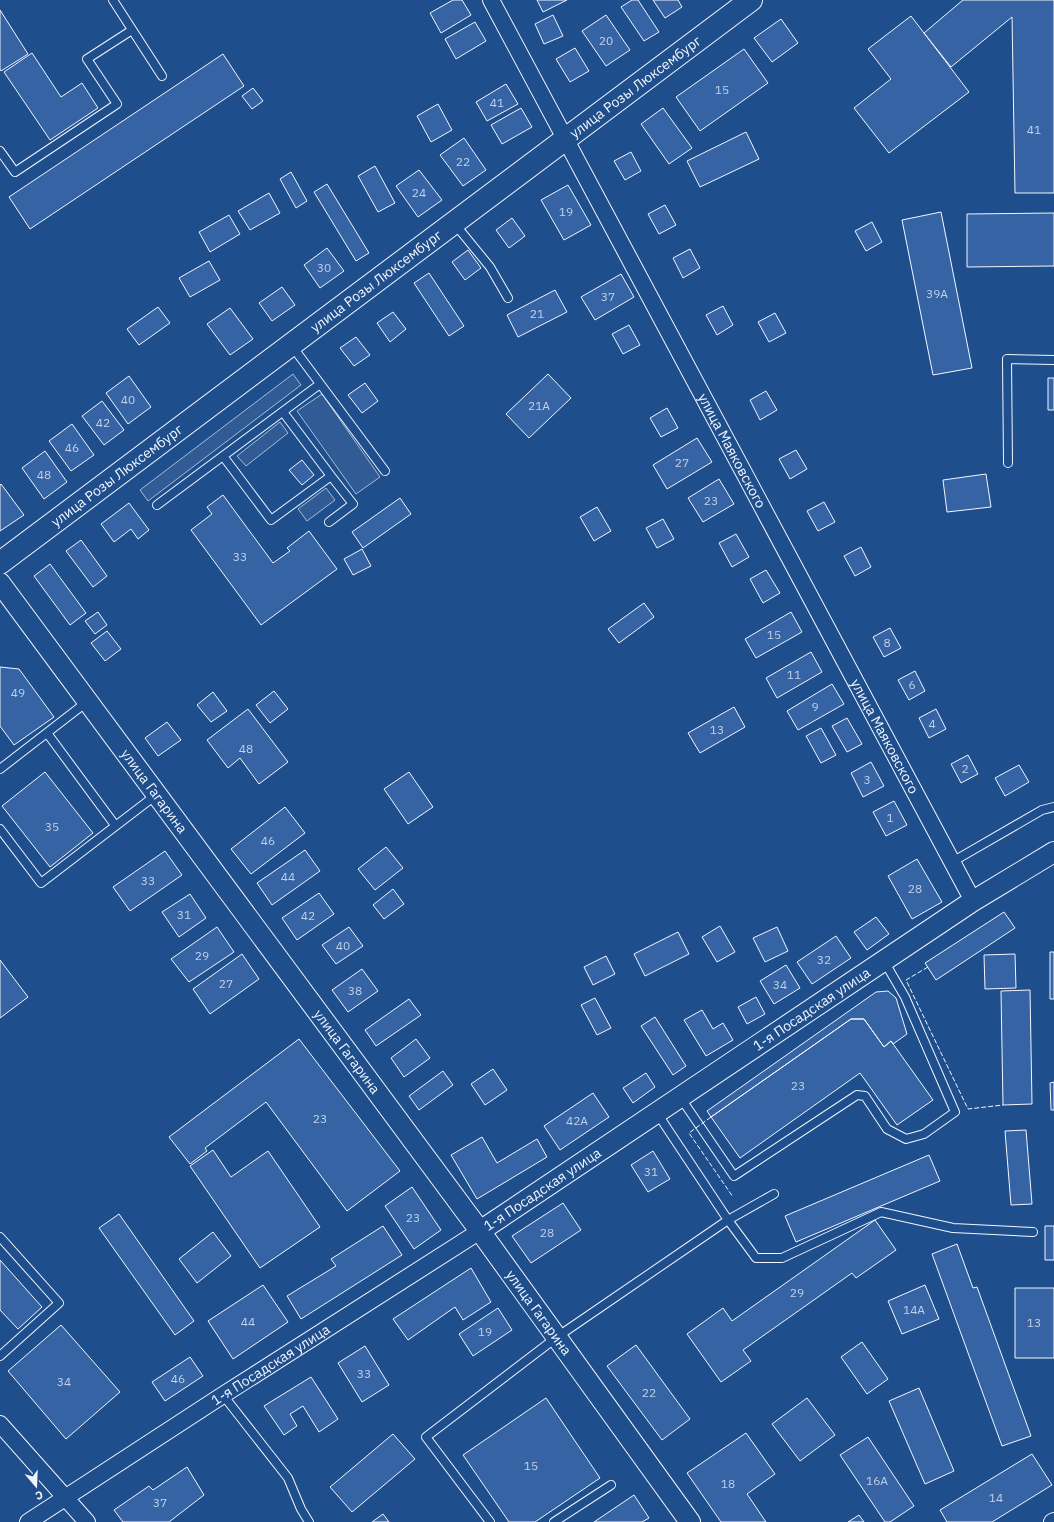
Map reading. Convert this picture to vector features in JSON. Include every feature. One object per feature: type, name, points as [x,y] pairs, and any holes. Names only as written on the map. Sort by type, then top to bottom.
[{"type":"main road","name":"улица Розы Люксембург","points":[[0,563],[751,0]]},
{"type":"street","name":"улица Маяковского","points":[[491,0],[973,901]]},
{"type":"street","name":"улица Гагарина","points":[[0,583],[480,1231],[690,1522]]},
{"type":"street","name":"1-я Посадская улица","points":[[28,1522],[223,1395],[480,1231],[973,901],[1054,852]]},
{"type":"street","points":[[0,1424],[87,1522]]},
{"type":"lane","points":[[113,0],[162,76]]},
{"type":"lane","points":[[0,151],[15,172],[117,104],[87,59],[132,30]]},
{"type":"lane","points":[[454,222],[490,267],[508,298]]},
{"type":"lane","points":[[291,345],[385,471]]},
{"type":"lane","points":[[1008,463],[1008,359],[1054,360]]},
{"type":"lane","points":[[157,505],[320,384]]},
{"type":"lane","points":[[283,412],[353,504],[329,522]]},
{"type":"lane","points":[[223,456],[271,520],[331,476]]},
{"type":"lane","points":[[0,769],[88,701]]},
{"type":"lane","points":[[47,733],[114,826]]},
{"type":"lane","points":[[0,829],[41,883],[157,794]]},
{"type":"lane","points":[[952,862],[1042,810],[1054,807]]},
{"type":"lane","points":[[680,1097],[734,1176],[857,1095],[865,1096],[887,1129],[906,1139],[924,1134],[956,1112],[905,997],[884,961]]},
{"type":"lane","points":[[657,1113],[728,1220],[756,1258],[782,1258],[881,1212],[953,1228],[1033,1232]]},
{"type":"lane","points":[[490,1522],[426,1437],[557,1337],[728,1220],[774,1194]]},
{"type":"lane","points":[[0,1237],[59,1303],[0,1356]]},
{"type":"lane","points":[[223,1395],[288,1478],[301,1509],[309,1522]]},
{"type":"lane","points":[[554,1522],[611,1485]]},
{"type":"shaded area","points":[[293,374],[301,385],[148,501],[140,490]]},
{"type":"shaded area","points":[[322,394],[380,477],[356,494],[297,411]]},
{"type":"shaded area","points":[[280,422],[288,433],[246,466],[237,456]]},
{"type":"shaded area","points":[[326,488],[335,500],[307,521],[298,509]]},
{"type":"building","points":[[453,0],[462,0],[471,15],[441,33],[430,13]]},
{"type":"building","points":[[537,0],[567,0],[543,12]]},
{"type":"building","points":[[632,0],[638,0],[659,32],[644,41],[621,7]]},
{"type":"building","points":[[653,0],[678,0],[682,7],[665,18]]},
{"type":"building","points":[[963,0],[1054,0],[1054,193],[1015,193],[1012,17],[951,67],[924,33]]},
{"type":"building","points":[[0,10],[28,54],[1,71],[0,69]]},
{"type":"building","points":[[553,15],[563,36],[544,44],[535,24]]},
{"type":"building","points":[[606,15],[630,50],[606,66],[582,31]]},
{"type":"building","points":[[911,16],[969,92],[889,153],[854,108],[891,79],[868,49]]},
{"type":"building","points":[[781,19],[798,43],[772,62],[754,38]]},
{"type":"building","points":[[475,22],[486,41],[456,59],[445,39]]},
{"type":"building","points":[[575,48],[589,71],[570,82],[556,59]]},
{"type":"building","points":[[744,49],[768,83],[700,131],[676,97]]},
{"type":"building","points":[[32,53],[61,97],[82,83],[98,108],[50,140],[4,72]]},
{"type":"building","points":[[223,54],[244,86],[30,229],[9,197]]},
{"type":"building","points":[[506,84],[518,104],[487,121],[476,102]]},
{"type":"building","points":[[253,88],[263,101],[252,109],[242,96]]},
{"type":"building","points":[[438,104],[452,130],[431,142],[417,116]]},
{"type":"building","points":[[521,108],[532,127],[502,144],[491,125]]},
{"type":"building","points":[[663,108],[692,148],[669,164],[641,124]]},
{"type":"building","points":[[746,132],[759,159],[700,187],[687,161]]},
{"type":"building","points":[[464,138],[486,170],[463,186],[440,155]]},
{"type":"building","points":[[631,152],[641,171],[625,180],[614,161]]},
{"type":"building","points":[[375,166],[395,203],[378,212],[358,176]]},
{"type":"building","points":[[419,170],[442,200],[418,217],[396,186]]},
{"type":"building","points":[[291,172],[307,201],[296,208],[280,179]]},
{"type":"building","points":[[327,184],[369,253],[356,261],[314,192]]},
{"type":"building","points":[[568,185],[591,225],[564,240],[541,200]]},
{"type":"building","points":[[269,193],[280,213],[250,230],[238,211]]},
{"type":"building","points":[[665,205],[676,225],[659,234],[648,214]]},
{"type":"building","points":[[941,212],[972,368],[933,375],[902,220]]},
{"type":"building","points":[[1054,213],[1054,266],[967,267],[967,214]]},
{"type":"building","points":[[229,215],[240,234],[210,252],[199,232]]},
{"type":"building","points":[[512,218],[525,236],[509,248],[496,230]]},
{"type":"building","points":[[872,222],[882,242],[866,251],[855,231]]},
{"type":"building","points":[[327,248],[344,271],[320,288],[304,265]]},
{"type":"building","points":[[690,249],[700,268],[683,278],[673,258]]},
{"type":"building","points":[[468,250],[481,268],[465,280],[452,262]]},
{"type":"building","points":[[209,261],[220,280],[190,297],[179,278]]},
{"type":"building","points":[[429,273],[464,326],[449,336],[414,283]]},
{"type":"building","points":[[621,274],[634,297],[595,320],[581,297]]},
{"type":"building","points":[[282,287],[295,305],[272,321],[259,303]]},
{"type":"building","points":[[555,290],[567,312],[518,337],[507,315]]},
{"type":"building","points":[[723,306],[733,325],[717,335],[706,315]]},
{"type":"building","points":[[158,307],[170,323],[139,345],[127,329]]},
{"type":"building","points":[[230,308],[253,339],[230,355],[207,324]]},
{"type":"building","points":[[393,312],[406,329],[390,342],[377,323]]},
{"type":"building","points":[[775,313],[786,333],[769,342],[758,322]]},
{"type":"building","points":[[629,325],[640,345],[623,354],[612,334]]},
{"type":"building","points":[[356,337],[370,355],[354,366],[340,348]]},
{"type":"building","points":[[548,374],[571,398],[529,438],[506,414]]},
{"type":"building","points":[[129,376],[151,407],[128,424],[106,393]]},
{"type":"building","points":[[1048,378],[1054,378],[1054,410],[1048,410]]},
{"type":"building","points":[[365,383],[378,401],[362,413],[348,395]]},
{"type":"building","points":[[766,391],[777,410],[760,420],[750,400]]},
{"type":"building","points":[[102,401],[124,430],[104,445],[82,416]]},
{"type":"building","points":[[667,408],[678,428],[661,437],[650,418]]},
{"type":"building","points":[[72,424],[94,455],[71,471],[49,441]]},
{"type":"building","points":[[697,438],[712,462],[667,489],[653,465]]},
{"type":"building","points":[[796,450],[807,469],[790,479],[779,459]]},
{"type":"building","points":[[45,451],[67,482],[44,499],[22,468]]},
{"type":"building","points":[[302,460],[314,475],[302,485],[289,470]]},
{"type":"building","points":[[986,474],[991,507],[947,512],[943,480]]},
{"type":"building","points":[[719,479],[734,504],[703,522],[688,498]]},
{"type":"building","points":[[1,484],[24,515],[0,531],[0,485]]},
{"type":"building","points":[[223,495],[273,563],[290,551],[287,548],[309,531],[337,569],[261,625],[191,530],[212,514],[207,507]]},
{"type":"building","points":[[400,498],[411,514],[363,548],[352,532]]},
{"type":"building","points":[[824,502],[835,522],[818,531],[807,511]]},
{"type":"building","points":[[129,503],[149,530],[138,539],[131,529],[114,542],[101,524]]},
{"type":"building","points":[[597,507],[611,531],[594,541],[580,517]]},
{"type":"building","points":[[663,519],[674,539],[657,548],[646,528]]},
{"type":"building","points":[[736,534],[749,557],[732,567],[719,543]]},
{"type":"building","points":[[81,540],[107,576],[93,587],[66,551]]},
{"type":"building","points":[[861,547],[871,567],[855,576],[844,556]]},
{"type":"building","points":[[362,549],[371,566],[353,575],[344,559]]},
{"type":"building","points":[[50,564],[86,613],[70,625],[34,576]]},
{"type":"building","points":[[766,570],[780,593],[763,603],[750,579]]},
{"type":"building","points":[[644,603],[654,617],[619,643],[608,629]]},
{"type":"building","points":[[98,612],[107,625],[95,634],[85,621]]},
{"type":"building","points":[[791,612],[802,632],[756,658],[745,639]]},
{"type":"building","points":[[890,628],[901,648],[884,657],[873,637]]},
{"type":"building","points":[[107,631],[121,649],[105,661],[91,643]]},
{"type":"building","points":[[811,652],[822,672],[777,698],[766,678]]},
{"type":"building","points":[[0,667],[19,669],[54,717],[14,745],[0,726]]},
{"type":"building","points":[[915,671],[925,691],[909,700],[898,680]]},
{"type":"building","points":[[832,684],[844,704],[798,730],[787,711]]},
{"type":"building","points":[[274,691],[288,709],[270,723],[256,705]]},
{"type":"building","points":[[213,692],[227,711],[211,722],[197,705]]},
{"type":"building","points":[[734,707],[745,727],[700,753],[688,733]]},
{"type":"building","points":[[248,709],[288,762],[259,784],[240,758],[228,768],[207,740]]},
{"type":"building","points":[[936,709],[946,729],[929,738],[919,718]]},
{"type":"building","points":[[847,718],[862,744],[847,752],[832,726]]},
{"type":"building","points":[[167,722],[181,740],[158,756],[145,738]]},
{"type":"building","points":[[821,728],[836,755],[821,763],[806,736]]},
{"type":"building","points":[[968,755],[978,774],[961,783],[951,764]]},
{"type":"building","points":[[871,762],[884,786],[863,797],[851,773]]},
{"type":"building","points":[[1019,765],[1029,782],[1005,796],[995,778]]},
{"type":"building","points":[[45,772],[93,833],[50,867],[2,806]]},
{"type":"building","points":[[409,772],[433,807],[408,824],[384,789]]},
{"type":"building","points":[[894,801],[907,825],[886,836],[873,812]]},
{"type":"building","points":[[285,807],[305,833],[251,874],[231,849]]},
{"type":"building","points":[[386,847],[403,868],[375,890],[358,869]]},
{"type":"building","points":[[305,850],[320,871],[272,905],[257,883]]},
{"type":"building","points":[[165,851],[182,875],[130,911],[113,887]]},
{"type":"building","points":[[917,859],[942,902],[912,919],[888,876]]},
{"type":"building","points":[[393,889],[404,904],[384,919],[373,905]]},
{"type":"building","points":[[319,893],[334,914],[297,940],[282,918]]},
{"type":"building","points":[[190,894],[206,918],[179,937],[162,912]]},
{"type":"building","points":[[1004,912],[1015,928],[936,980],[925,963]]},
{"type":"building","points":[[876,917],[889,934],[867,950],[854,932]]},
{"type":"building","points":[[720,926],[735,952],[717,962],[702,937]]},
{"type":"building","points":[[217,927],[234,952],[189,982],[171,959]]},
{"type":"building","points":[[349,927],[363,946],[336,964],[322,945]]},
{"type":"building","points":[[777,927],[788,951],[765,962],[753,938]]},
{"type":"building","points":[[678,932],[689,954],[645,976],[634,954]]},
{"type":"building","points":[[836,936],[851,958],[812,984],[797,962]]},
{"type":"building","points":[[1050,952],[1054,952],[1054,999],[1050,999]]},
{"type":"building","points":[[242,954],[259,979],[210,1014],[193,989]]},
{"type":"building","points":[[1015,954],[1016,988],[985,989],[984,955]]},
{"type":"building","points":[[606,956],[615,974],[593,985],[584,967]]},
{"type":"building","points":[[0,960],[28,997],[0,1018]]},
{"type":"building","points":[[786,965],[800,988],[774,1004],[760,981]]},
{"type":"building","points":[[362,969],[378,991],[348,1012],[332,990]]},
{"type":"building","points":[[1030,990],[1032,1104],[1003,1105],[1001,991]]},
{"type":"building","points":[[888,991],[896,998],[907,1034],[893,1044],[891,1041],[884,1047],[864,1019],[851,1019],[711,1117],[707,1111],[876,992]]},
{"type":"building","points":[[756,997],[765,1014],[747,1024],[738,1007]]},
{"type":"building","points":[[595,998],[611,1028],[597,1035],[581,1005]]},
{"type":"building","points":[[409,999],[421,1015],[376,1046],[365,1030]]},
{"type":"building","points":[[702,1010],[713,1029],[723,1023],[733,1040],[706,1056],[684,1020]]},
{"type":"building","points":[[655,1017],[686,1066],[673,1075],[641,1026]]},
{"type":"building","points":[[851,1019],[864,1019],[884,1047],[891,1041],[933,1100],[897,1125],[860,1073],[740,1158],[711,1117]]},
{"type":"building","points":[[299,1039],[400,1171],[347,1211],[266,1102],[205,1148],[207,1151],[190,1164],[169,1137]]},
{"type":"building","points":[[416,1039],[430,1058],[404,1077],[391,1058]]},
{"type":"building","points":[[493,1069],[507,1090],[485,1105],[471,1084]]},
{"type":"building","points":[[443,1071],[453,1085],[419,1110],[409,1096]]},
{"type":"building","points":[[646,1073],[655,1087],[633,1103],[623,1088]]},
{"type":"building","points":[[1054,1082],[1054,1110],[1051,1110],[1050,1083]]},
{"type":"building","points":[[593,1093],[609,1117],[560,1150],[544,1126]]},
{"type":"building","points":[[1026,1130],[1032,1204],[1011,1205],[1005,1131]]},
{"type":"building","points":[[482,1137],[497,1163],[537,1139],[547,1157],[477,1199],[451,1155]]},
{"type":"building","points":[[213,1150],[231,1177],[268,1151],[320,1227],[260,1268],[190,1166]]},
{"type":"building","points":[[653,1151],[670,1179],[648,1192],[631,1165]]},
{"type":"building","points":[[929,1155],[940,1181],[796,1242],[785,1216]]},
{"type":"building","points":[[412,1187],[441,1230],[414,1249],[385,1206]]},
{"type":"building","points":[[563,1203],[581,1230],[531,1263],[512,1236]]},
{"type":"building","points":[[119,1214],[194,1321],[175,1335],[99,1228]]},
{"type":"building","points":[[875,1220],[896,1250],[856,1278],[852,1273],[743,1350],[751,1361],[721,1382],[687,1334],[723,1308],[732,1321]]},
{"type":"building","points":[[383,1226],[402,1255],[301,1319],[287,1296],[336,1266],[331,1259]]},
{"type":"building","points":[[1045,1226],[1054,1226],[1054,1260],[1045,1260]]},
{"type":"building","points":[[213,1232],[231,1256],[197,1283],[179,1259]]},
{"type":"building","points":[[957,1244],[973,1288],[977,1287],[1031,1436],[1002,1446],[932,1254]]},
{"type":"building","points":[[0,1260],[42,1307],[18,1329],[0,1310]]},
{"type":"building","points":[[471,1268],[491,1302],[463,1320],[455,1307],[408,1340],[393,1319]]},
{"type":"building","points":[[263,1285],[288,1322],[233,1359],[208,1321]]},
{"type":"building","points":[[925,1285],[939,1319],[902,1334],[888,1301]]},
{"type":"building","points":[[1015,1288],[1054,1288],[1054,1358],[1015,1358]]},
{"type":"building","points":[[498,1308],[512,1330],[473,1356],[459,1334]]},
{"type":"building","points":[[61,1325],[120,1392],[66,1439],[8,1371]]},
{"type":"building","points":[[862,1342],[888,1379],[867,1394],[841,1357]]},
{"type":"building","points":[[636,1345],[690,1419],[662,1440],[607,1366]]},
{"type":"building","points":[[365,1346],[389,1385],[362,1402],[338,1363]]},
{"type":"building","points":[[190,1357],[203,1376],[165,1401],[152,1382]]},
{"type":"building","points":[[311,1377],[338,1419],[319,1432],[303,1406],[290,1414],[297,1426],[284,1435],[264,1406]]},
{"type":"building","points":[[919,1388],[954,1471],[925,1484],[889,1401]]},
{"type":"building","points":[[546,1398],[600,1478],[535,1522],[509,1522],[463,1455]]},
{"type":"building","points":[[807,1398],[835,1435],[800,1461],[772,1424]]},
{"type":"building","points":[[746,1433],[775,1474],[747,1494],[766,1522],[721,1522],[687,1473]]},
{"type":"building","points":[[393,1434],[415,1459],[352,1512],[330,1487]]},
{"type":"building","points":[[868,1437],[914,1506],[890,1522],[885,1522],[840,1455]]},
{"type":"building","points":[[1032,1454],[1052,1485],[992,1522],[947,1522],[940,1510]]},
{"type":"building","points":[[187,1467],[204,1495],[169,1522],[123,1522],[114,1510],[149,1486],[153,1490]]},
{"type":"building","points":[[634,1495],[649,1518],[642,1522],[594,1522]]},
{"type":"building","points":[[383,1514],[389,1522],[372,1522]]},
{"type":"building","points":[[859,1515],[864,1522],[848,1522]]},
{"type":"fence","points":[[928,967],[906,980],[968,1109],[1003,1105]]},
{"type":"fence","points":[[711,1117],[689,1133],[733,1197]]}]
